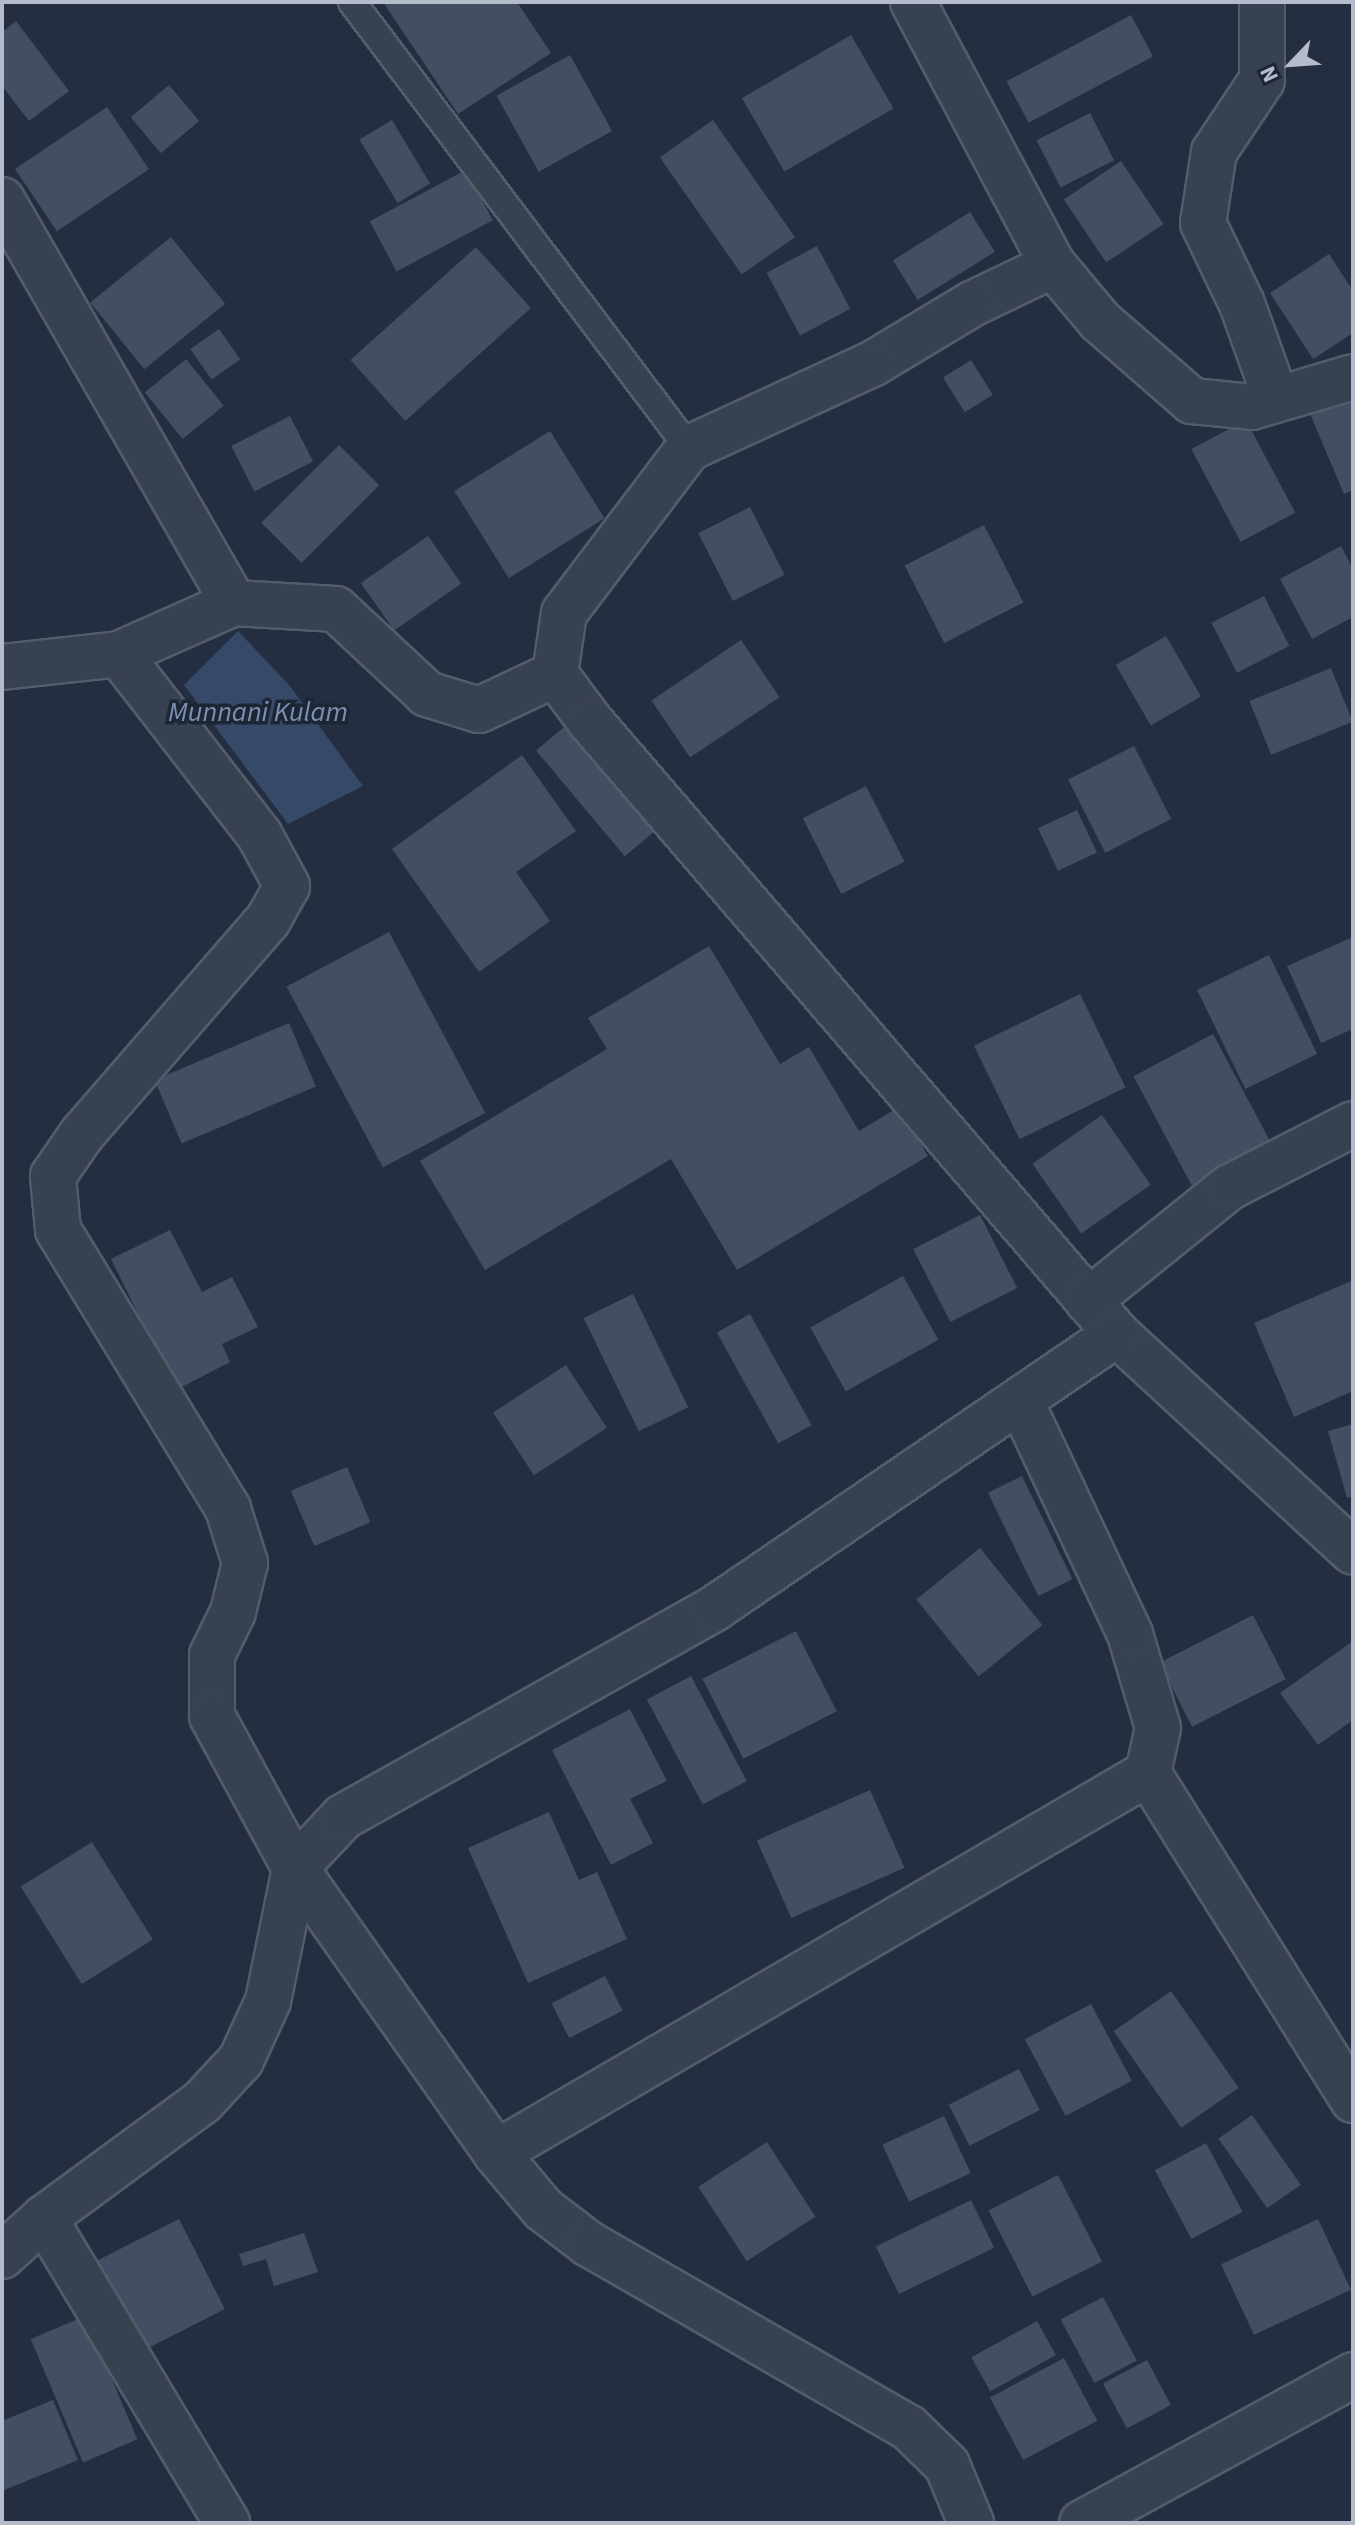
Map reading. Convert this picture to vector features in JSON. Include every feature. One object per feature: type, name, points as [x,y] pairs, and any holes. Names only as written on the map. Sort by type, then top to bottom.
[{"type":"street","points":[[913,2],[1053,265],[1100,321],[1192,401],[1252,407],[1353,377]]},
{"type":"street","points":[[1262,2],[1262,80],[1214,152],[1203,223],[1242,304],[1276,399]]},
{"type":"street","points":[[2,200],[234,603]]},
{"type":"street","points":[[1053,265],[972,304],[872,364],[689,448],[564,613],[555,674],[1117,1334],[1353,1552]]},
{"type":"street","points":[[2,667],[119,654],[234,603],[336,609],[427,694],[479,710],[555,674]]},
{"type":"street","points":[[119,654],[260,836],[287,886],[268,920],[82,1134],[53,1176],[58,1230],[228,1509],[245,1563],[233,1612],[212,1655],[212,1716],[295,1868],[496,2153],[543,2209],[589,2244],[909,2428],[947,2465],[971,2523]]},
{"type":"street","points":[[1088,1301],[1230,1187],[1353,1124]]},
{"type":"street","points":[[2,2256],[44,2218],[203,2101],[241,2060],[268,2001],[295,1868],[343,1817],[715,1608],[1117,1334]]},
{"type":"street","points":[[1021,1402],[1130,1634],[1158,1728],[1148,1773],[1353,2100]]},
{"type":"street","points":[[496,2153],[1148,1773]]},
{"type":"street","points":[[44,2218],[227,2523]]},
{"type":"street","points":[[1082,2523],[1353,2375]]},
{"type":"lane","points":[[352,2],[689,448]]},
{"type":"water","name":"Munnani Kulam","points":[[238,631],[290,686],[363,786],[288,824],[184,685]]},
{"type":"building","points":[[383,2],[517,2],[551,53],[458,114]]},
{"type":"building","points":[[1131,15],[1153,56],[1029,123],[1007,81]]},
{"type":"building","points":[[16,21],[69,91],[29,121],[2,86],[2,32]]},
{"type":"building","points":[[851,35],[894,109],[784,172],[742,98]]},
{"type":"building","points":[[570,55],[612,131],[539,172],[497,96]]},
{"type":"building","points":[[169,85],[199,121],[161,153],[131,117]]},
{"type":"building","points":[[107,107],[149,169],[57,231],[15,169]]},
{"type":"building","points":[[1090,113],[1114,160],[1061,187],[1037,140]]},
{"type":"building","points":[[392,120],[430,183],[398,203],[359,140]]},
{"type":"building","points":[[713,120],[795,237],[742,274],[660,157]]},
{"type":"building","points":[[1121,161],[1163,224],[1106,263],[1064,200]]},
{"type":"building","points":[[466,170],[493,220],[397,272],[370,221]]},
{"type":"building","points":[[970,212],[995,252],[918,300],[893,260]]},
{"type":"building","points":[[171,237],[225,304],[144,369],[90,302]]},
{"type":"building","points":[[817,246],[850,309],[800,335],[767,273]]},
{"type":"building","points":[[476,247],[531,308],[405,421],[350,360]]},
{"type":"building","points":[[1329,254],[1353,291],[1353,333],[1313,359],[1270,293]]},
{"type":"building","points":[[219,329],[240,359],[212,379],[190,349]]},
{"type":"building","points":[[186,359],[224,406],[183,439],[145,392]]},
{"type":"building","points":[[971,360],[993,395],[965,412],[943,377]]},
{"type":"building","points":[[1353,391],[1353,490],[1344,494],[1308,409]]},
{"type":"building","points":[[290,416],[313,461],[254,491],[231,446]]},
{"type":"building","points":[[1246,420],[1295,513],[1241,542],[1191,449]]},
{"type":"building","points":[[550,431],[605,518],[509,578],[454,491]]},
{"type":"building","points":[[339,445],[379,485],[302,563],[261,523]]},
{"type":"building","points":[[750,507],[785,575],[733,601],[698,533]]},
{"type":"building","points":[[984,525],[1023,603],[944,643],[905,565]]},
{"type":"building","points":[[428,536],[461,584],[394,631],[361,583]]},
{"type":"building","points":[[1341,546],[1353,569],[1353,617],[1312,639],[1280,579]]},
{"type":"building","points":[[1264,596],[1289,646],[1237,673],[1211,623]]},
{"type":"building","points":[[1166,636],[1201,697],[1151,726],[1116,665]]},
{"type":"building","points":[[741,640],[780,697],[690,758],[651,700]]},
{"type":"building","points":[[1331,668],[1353,722],[1271,755],[1249,701]]},
{"type":"building","points":[[582,712],[671,818],[625,856],[536,751]]},
{"type":"building","points":[[1134,746],[1171,819],[1105,853],[1068,780]]},
{"type":"building","points":[[522,755],[576,831],[516,872],[550,921],[479,972],[392,849]]},
{"type":"building","points":[[866,786],[905,862],[841,894],[803,818]]},
{"type":"building","points":[[1077,810],[1097,853],[1058,871],[1038,828]]},
{"type":"building","points":[[389,932],[485,1113],[383,1167],[287,986]]},
{"type":"building","points":[[1353,937],[1353,1029],[1321,1043],[1287,966]]},
{"type":"building","points":[[709,946],[780,1064],[809,1047],[859,1131],[899,1107],[928,1156],[737,1270],[671,1159],[485,1270],[420,1161],[607,1049],[588,1018]]},
{"type":"building","points":[[1269,955],[1317,1054],[1245,1089],[1197,990]]},
{"type":"building","points":[[1080,994],[1126,1087],[1020,1139],[974,1046]]},
{"type":"building","points":[[289,1023],[316,1087],[182,1144],[155,1080]]},
{"type":"building","points":[[1213,1034],[1272,1144],[1192,1187],[1134,1076]]},
{"type":"building","points":[[1102,1115],[1151,1185],[1081,1233],[1032,1164]]},
{"type":"building","points":[[980,1215],[1017,1288],[950,1322],[913,1249]]},
{"type":"building","points":[[170,1230],[202,1292],[232,1277],[258,1327],[222,1344],[230,1362],[176,1390],[111,1259]]},
{"type":"building","points":[[903,1276],[938,1340],[846,1391],[810,1327]]},
{"type":"building","points":[[1351,1281],[1353,1391],[1294,1417],[1254,1323]]},
{"type":"building","points":[[633,1294],[688,1407],[639,1431],[584,1318]]},
{"type":"building","points":[[750,1314],[812,1425],[778,1443],[717,1332]]},
{"type":"building","points":[[566,1365],[607,1428],[534,1475],[493,1412]]},
{"type":"building","points":[[1353,1424],[1353,1496],[1347,1498],[1328,1431]]},
{"type":"building","points":[[347,1467],[370,1522],[314,1546],[291,1491]]},
{"type":"building","points":[[1022,1476],[1072,1579],[1038,1596],[988,1493]]},
{"type":"building","points":[[980,1548],[1042,1625],[979,1677],[916,1600]]},
{"type":"building","points":[[1253,1615],[1286,1679],[1192,1727],[1159,1663]]},
{"type":"building","points":[[796,1631],[837,1711],[743,1759],[702,1679]]},
{"type":"building","points":[[1353,1641],[1353,1720],[1318,1745],[1280,1693]]},
{"type":"building","points":[[691,1676],[747,1781],[703,1805],[647,1699]]},
{"type":"building","points":[[630,1709],[667,1781],[630,1799],[653,1843],[611,1865],[552,1750]]},
{"type":"building","points":[[870,1790],[905,1868],[791,1918],[757,1840]]},
{"type":"building","points":[[549,1812],[579,1880],[597,1872],[627,1939],[528,1983],[468,1848]]},
{"type":"building","points":[[92,1842],[153,1940],[82,1984],[21,1887]]},
{"type":"building","points":[[605,1976],[623,2011],[569,2038],[552,2003]]},
{"type":"building","points":[[1171,1991],[1239,2088],[1181,2128],[1114,2031]]},
{"type":"building","points":[[1091,2004],[1132,2081],[1066,2116],[1025,2039]]},
{"type":"building","points":[[1019,2069],[1040,2110],[969,2146],[949,2105]]},
{"type":"building","points":[[1252,2115],[1301,2185],[1267,2208],[1218,2139]]},
{"type":"building","points":[[944,2116],[971,2173],[909,2202],[882,2145]]},
{"type":"building","points":[[767,2142],[815,2217],[747,2261],[698,2187]]},
{"type":"building","points":[[1206,2143],[1243,2212],[1191,2239],[1155,2170]]},
{"type":"building","points":[[1058,2175],[1102,2261],[1033,2297],[989,2210]]},
{"type":"building","points":[[971,2200],[994,2248],[899,2294],[876,2246]]},
{"type":"building","points":[[179,2219],[225,2309],[139,2353],[93,2263]]},
{"type":"building","points":[[1318,2219],[1351,2290],[1254,2335],[1221,2264]]},
{"type":"building","points":[[304,2233],[318,2272],[274,2286],[266,2259],[243,2266],[239,2254]]},
{"type":"building","points":[[1103,2297],[1137,2361],[1094,2383],[1061,2320]]},
{"type":"building","points":[[85,2316],[137,2439],[83,2462],[31,2339]]},
{"type":"building","points":[[1037,2321],[1056,2355],[990,2391],[971,2357]]},
{"type":"building","points":[[1064,2358],[1097,2421],[1023,2460],[990,2397]]},
{"type":"building","points":[[1147,2360],[1171,2405],[1127,2429],[1103,2383]]},
{"type":"building","points":[[53,2400],[78,2460],[2,2491],[2,2421]]}]
